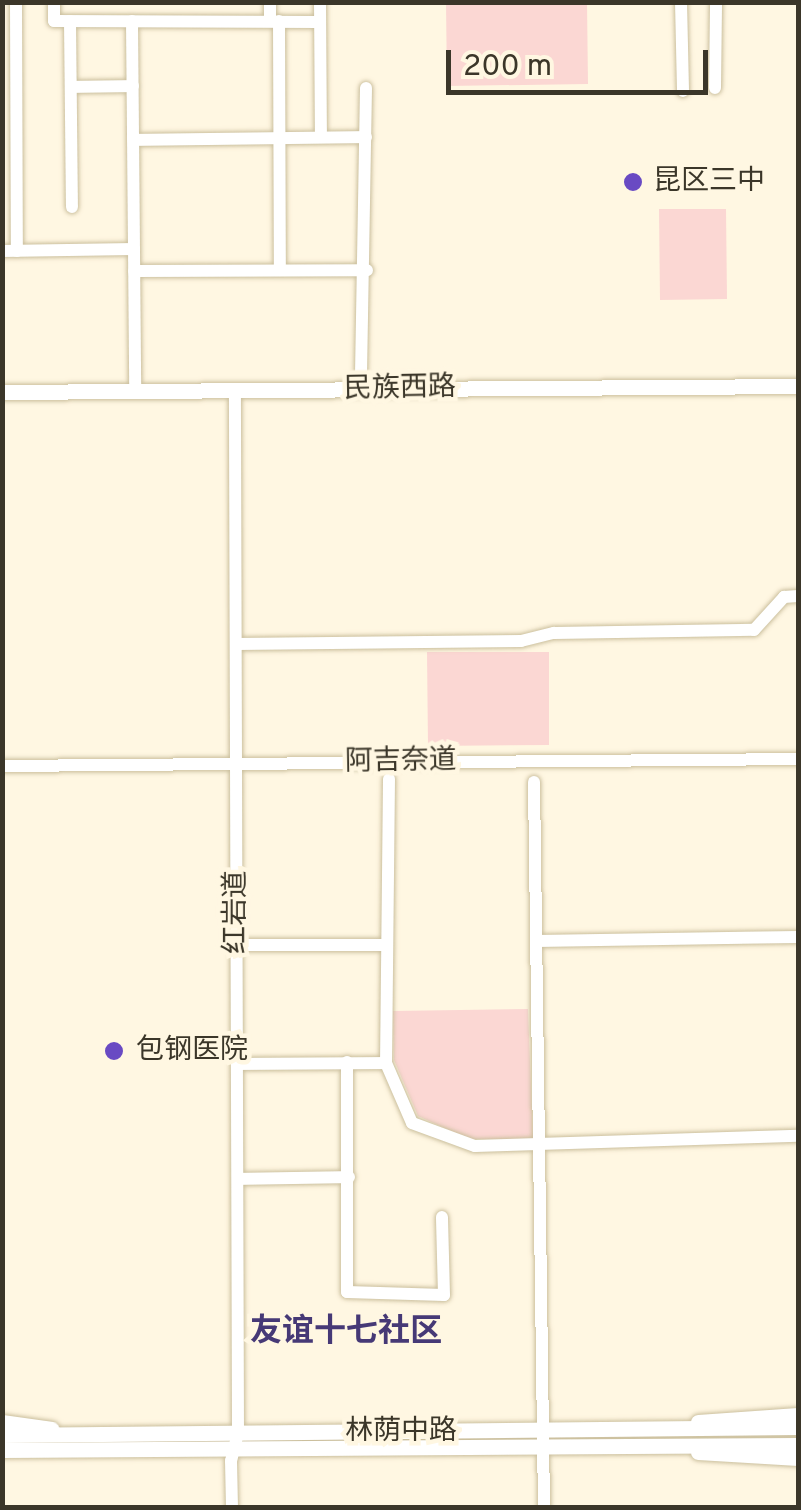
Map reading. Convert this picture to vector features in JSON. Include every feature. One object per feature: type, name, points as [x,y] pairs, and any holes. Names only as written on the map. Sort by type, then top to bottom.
[{"type":"main road","name":"民族西路","points":[[2,392],[798,386]]},
{"type":"main road","points":[[674,1437],[722,1416],[798,1415]]},
{"type":"main road","points":[[2,1422],[32,1422],[65,1434]]},
{"type":"main road","name":"林荫中路","points":[[674,1437],[798,1427]]},
{"type":"main road","name":"林荫中路","points":[[2,1434],[236,1441]]},
{"type":"main road","name":"林荫中路","points":[[2,1450],[236,1441],[674,1437],[798,1444]]},
{"type":"main road","points":[[674,1437],[726,1458],[798,1458]]},
{"type":"street","points":[[16,2],[18,250]]},
{"type":"street","points":[[54,2],[54,21],[320,22]]},
{"type":"street","points":[[270,2],[275,21],[280,138],[280,270]]},
{"type":"street","points":[[320,2],[321,138]]},
{"type":"street","points":[[681,2],[683,91]]},
{"type":"street","points":[[715,88],[716,2]]},
{"type":"street","points":[[70,21],[72,206]]},
{"type":"street","points":[[132,21],[136,392]]},
{"type":"street","points":[[71,87],[133,86]]},
{"type":"street","points":[[366,88],[367,270],[361,374],[368,389]]},
{"type":"street","points":[[133,140],[366,137]]},
{"type":"street","points":[[2,251],[134,249]]},
{"type":"street","points":[[134,271],[367,270]]},
{"type":"street","name":"红岩道","points":[[232,1508],[238,1179],[236,392]]},
{"type":"street","points":[[236,644],[521,641],[554,633],[754,630],[784,597],[798,596]]},
{"type":"street","name":"阿吉奈道","points":[[2,766],[798,759]]},
{"type":"street","points":[[389,779],[384,945],[386,1062],[412,1124],[449,1142],[539,1146],[798,1136]]},
{"type":"street","points":[[534,782],[544,1508]]},
{"type":"street","points":[[536,941],[798,937]]},
{"type":"street","points":[[237,944],[384,945]]},
{"type":"street","points":[[347,1062],[347,1292],[444,1294],[442,1217]]},
{"type":"street","points":[[237,1064],[386,1062]]},
{"type":"street","points":[[238,1179],[349,1177]]},
{"type":"shaded area","points":[[446,3],[587,3],[588,84],[447,86]]},
{"type":"shaded area","points":[[659,209],[726,209],[727,299],[660,300]]},
{"type":"shaded area","points":[[427,652],[549,652],[549,745],[428,746]]},
{"type":"shaded area","points":[[528,1009],[533,1139],[469,1139],[418,1116],[394,1060],[393,1011]]},
{"type":"place","name":"昆区三中","points":[[633,182]]},
{"type":"place","name":"包钢医院","points":[[114,1051]]},
{"type":"district","name":"友谊十七社区","points":[[346,1333]]}]
